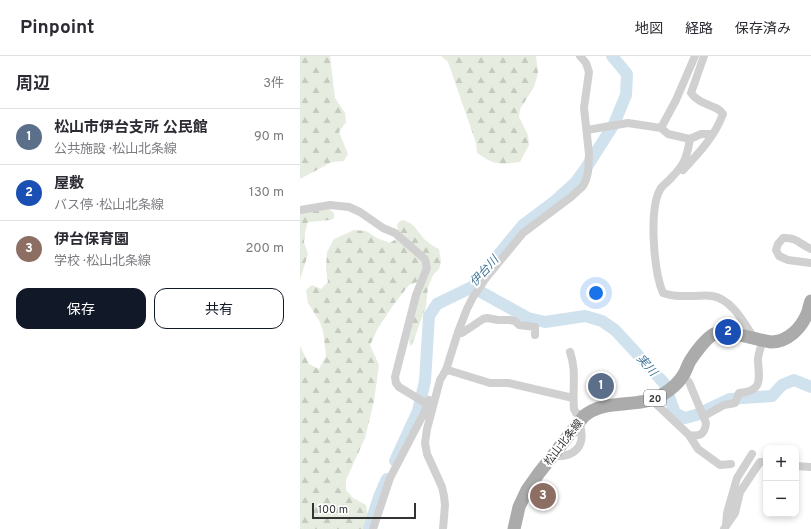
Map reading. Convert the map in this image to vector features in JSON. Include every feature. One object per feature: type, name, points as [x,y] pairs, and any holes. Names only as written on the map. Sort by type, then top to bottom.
[{"type":"main road","name":"松山北条線","points":[[514,529],[519,507],[527,490],[581,419],[590,411],[598,407],[652,400],[673,388],[683,376],[696,351],[714,334],[723,332],[759,340],[777,342],[786,339],[802,323],[811,301]]},
{"type":"street","points":[[443,529],[445,505],[444,496],[442,487],[427,454],[425,443],[440,380],[446,370],[458,332],[473,297],[490,273],[516,242],[531,227],[571,197],[583,186],[588,172],[589,154],[584,108],[589,72],[586,63],[580,56]]},
{"type":"street","points":[[661,128],[676,100],[695,56]]},
{"type":"street","points":[[673,177],[679,175],[706,145],[719,125],[723,114],[719,109],[702,103],[694,98],[691,93],[704,56]]},
{"type":"street","points":[[587,130],[628,123],[661,128],[668,134],[690,139],[701,134],[712,134]]},
{"type":"street","points":[[690,139],[687,156],[673,177],[661,187],[654,216],[657,274],[663,293],[678,297],[712,296],[722,299],[732,307],[759,340],[758,357],[760,373],[759,384],[756,388],[750,392],[739,393],[735,403],[724,405],[702,413]]},
{"type":"street","points":[[300,210],[330,205],[349,207],[395,233],[425,259],[427,268],[416,295],[395,377],[396,383],[399,387],[425,403]]},
{"type":"street","points":[[811,249],[798,240],[790,237],[783,238],[778,244],[776,250],[779,256],[788,260],[811,263]]},
{"type":"street","points":[[458,332],[462,334],[483,319],[487,318],[510,320],[515,321],[519,325],[535,327],[535,335]]},
{"type":"street","points":[[570,352],[573,361],[574,374],[574,408],[581,419]]},
{"type":"street","points":[[446,370],[490,383],[508,383],[573,398]]},
{"type":"street","points":[[373,529],[390,478],[424,413],[425,403],[437,378],[446,370]]},
{"type":"street","points":[[683,376],[689,382],[706,423],[706,429],[700,436],[689,435]]},
{"type":"street","points":[[652,400],[689,435],[698,449],[720,465],[731,464]]},
{"type":"street","points":[[725,527],[727,513],[737,478],[752,454]]},
{"type":"street","points":[[725,527],[735,513],[740,492],[760,462],[763,462]]},
{"type":"street","points":[[799,466],[811,467]]},
{"type":"green space","points":[[300,56],[330,56],[335,98],[345,113],[346,122],[339,132],[348,154],[344,161],[332,162],[300,179]]},
{"type":"green space","points":[[441,56],[536,56],[538,73],[534,87],[520,109],[519,117],[528,135],[529,145],[520,162],[501,164],[488,160],[477,153],[476,143],[448,62]]},
{"type":"green space","points":[[329,209],[334,213],[334,218],[331,220],[308,222],[304,242],[308,254],[300,280],[300,212]]},
{"type":"green space","points":[[402,220],[407,221],[414,226],[424,239],[439,249],[441,262],[439,269],[433,275],[428,287],[426,306],[412,345],[410,346],[409,340],[421,285],[417,282],[409,285],[394,304],[378,328],[370,345],[379,365],[374,401],[365,438],[346,480],[346,490],[353,498],[366,505],[368,516],[364,529],[300,529],[300,346],[309,364],[319,369],[326,356],[323,331],[320,322],[308,303],[306,290],[312,285],[321,289],[328,282],[326,269],[327,252],[334,239],[354,230],[366,231],[377,238],[390,243],[399,237],[397,224]]},
{"type":"waterway","name":"伊台川","points":[[395,461],[418,411],[425,381],[429,316],[437,304],[472,287],[523,225],[555,201],[575,183],[586,168],[614,124],[626,95],[627,74],[612,56]]},
{"type":"waterway","name":"実川","points":[[472,287],[528,318],[545,322],[585,316],[602,321],[615,330],[664,383],[675,413],[685,418],[696,415],[730,399],[772,396],[782,385],[794,380],[811,387]]},
{"type":"waterway","name":"伊台川","points":[[369,529],[379,497],[387,479]]},
{"type":"place","name":"屋敷","points":[[728,332]]},
{"type":"place","name":"松山市伊台支所 公民館","points":[[601,386]]},
{"type":"place","name":"伊台保育園","points":[[543,496]]}]
